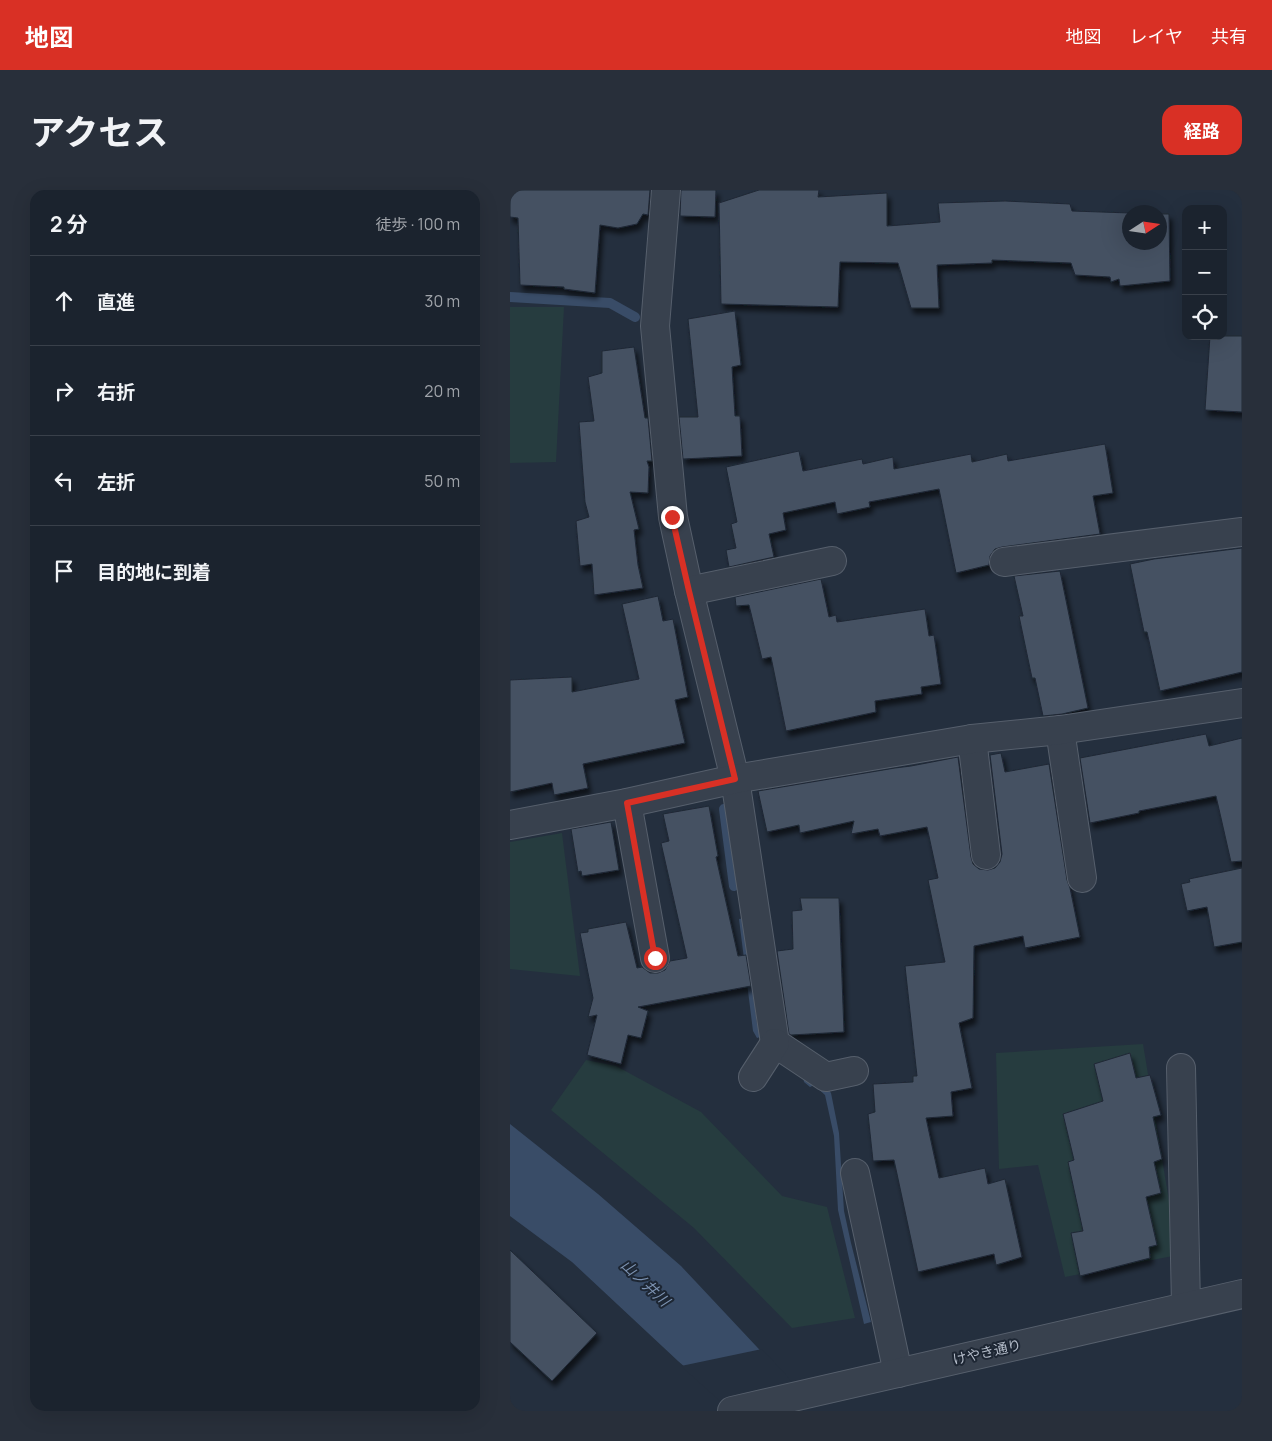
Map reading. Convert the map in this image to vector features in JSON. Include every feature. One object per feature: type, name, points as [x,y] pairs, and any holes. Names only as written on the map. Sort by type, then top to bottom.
[{"type":"street","points":[[666,190],[655,326],[672,517],[735,779],[774,1043],[753,1077]]},
{"type":"street","points":[[1004,562],[1242,532]]},
{"type":"street","points":[[689,591],[832,561]]},
{"type":"street","points":[[510,825],[627,803],[735,779],[972,739],[1060,730],[1242,702]]},
{"type":"street","points":[[1060,730],[1082,878]]},
{"type":"street","points":[[972,739],[986,855]]},
{"type":"street","points":[[627,803],[655,958]]},
{"type":"street","points":[[774,1043],[826,1077],[854,1071]]},
{"type":"street","points":[[1180,1068],[1186,1306]]},
{"type":"street","points":[[856,1173],[898,1373]]},
{"type":"street","name":"けやき通り","points":[[732,1411],[1242,1294]]},
{"type":"green space","points":[[510,307],[564,307],[556,462],[510,463]]},
{"type":"green space","points":[[562,833],[580,976],[510,969],[510,842]]},
{"type":"green space","points":[[1143,1044],[1178,1255],[1065,1277],[1038,1165],[999,1169],[996,1053]]},
{"type":"green space","points":[[586,1060],[616,1066],[701,1112],[782,1196],[827,1207],[855,1318],[792,1328],[694,1228],[551,1110]]},
{"type":"water","points":[[745,918],[757,1024],[763,1036],[757,1038],[753,1031],[739,919]]},
{"type":"water","points":[[803,1077],[825,1085],[831,1093],[839,1133],[844,1211],[871,1322],[864,1324],[838,1210],[834,1136],[825,1095],[814,1085],[810,1087],[804,1082]]},
{"type":"water","name":"山ノ井川","points":[[510,1124],[598,1194],[681,1266],[785,1377],[735,1411],[678,1361],[572,1262],[510,1216]]},
{"type":"pier","points":[[762,1349],[787,1376],[810,1411],[731,1411],[681,1366]]},
{"type":"building","points":[[510,190],[650,190],[648,215],[643,214],[637,224],[618,228],[600,225],[595,293],[564,289],[564,287],[520,285],[518,218],[510,217]]},
{"type":"building","points":[[681,190],[716,190],[715,217],[680,216]]},
{"type":"building","points":[[759,190],[819,190],[818,197],[887,193],[887,226],[940,222],[938,203],[1005,201],[1070,204],[1072,211],[1122,213],[1122,250],[1167,250],[1167,214],[1169,214],[1170,281],[1120,286],[1119,279],[1111,282],[1110,277],[1075,275],[1071,263],[992,260],[992,263],[937,265],[939,308],[911,308],[898,263],[840,262],[838,307],[721,304],[719,203]]},
{"type":"building","points":[[735,311],[741,365],[732,367],[735,416],[740,416],[742,456],[683,459],[679,417],[698,417],[688,319]]},
{"type":"building","points":[[1227,336],[1242,336],[1242,412],[1205,410],[1210,340],[1227,340]]},
{"type":"building","points":[[634,347],[645,418],[648,418],[652,461],[647,461],[649,467],[648,493],[630,492],[639,529],[634,530],[643,588],[594,595],[592,564],[580,566],[576,521],[589,517],[585,502],[579,422],[594,421],[588,377],[602,373],[602,351]]},
{"type":"building","points":[[1105,444],[1113,493],[1093,496],[1100,534],[1002,547],[995,549],[990,556],[989,565],[956,573],[939,489],[869,502],[870,507],[837,514],[835,502],[783,513],[786,530],[769,534],[774,557],[729,567],[726,550],[736,548],[731,524],[737,522],[726,467],[799,451],[803,471],[862,459],[863,464],[893,457],[894,469],[971,454],[972,462],[1007,454],[1008,461]]},
{"type":"building","points":[[1242,548],[1242,672],[1160,691],[1147,632],[1144,632],[1130,564],[1154,559]]},
{"type":"building","points":[[1060,571],[1088,708],[1043,716],[1035,678],[1032,678],[1019,616],[1023,616],[1014,576]]},
{"type":"building","points":[[821,579],[829,617],[836,615],[837,622],[925,609],[929,636],[934,635],[941,684],[921,687],[922,694],[875,701],[876,712],[786,731],[771,657],[762,659],[749,605],[736,606],[735,597]]},
{"type":"building","points":[[658,596],[663,621],[673,619],[688,697],[675,700],[685,743],[583,764],[588,788],[554,795],[552,783],[510,792],[510,680],[572,677],[572,692],[639,679],[622,604]]},
{"type":"building","points":[[1206,734],[1209,746],[1242,738],[1242,861],[1231,862],[1216,796],[1090,823],[1080,758]]},
{"type":"building","points":[[1001,753],[1005,772],[1049,764],[1067,880],[1080,937],[1025,948],[1023,936],[974,946],[973,1018],[959,1023],[972,1088],[951,1092],[953,1116],[926,1118],[939,1178],[985,1168],[988,1184],[1005,1179],[1022,1257],[996,1265],[994,1254],[918,1272],[894,1160],[873,1161],[868,1114],[875,1112],[873,1084],[913,1082],[913,1076],[917,1076],[905,966],[945,962],[928,880],[938,878],[927,827],[880,836],[878,829],[851,834],[854,821],[800,833],[799,825],[767,832],[758,791],[958,757],[971,857],[973,864],[979,869],[988,870],[995,868],[1000,862],[1002,854],[990,755]]},
{"type":"building","points":[[709,806],[718,856],[716,857],[738,956],[746,955],[751,986],[638,1007],[648,1011],[641,1038],[628,1035],[621,1064],[587,1055],[597,1015],[588,1017],[593,998],[580,933],[588,932],[588,929],[626,922],[637,968],[642,967],[650,973],[658,973],[665,970],[670,961],[687,958],[661,843],[669,841],[663,814]]},
{"type":"building","points":[[611,822],[619,870],[582,876],[581,871],[578,872],[571,829]]},
{"type":"building","points":[[1242,868],[1242,942],[1214,947],[1207,907],[1187,911],[1181,884],[1190,882],[1189,879]]},
{"type":"building","points":[[800,898],[839,898],[844,1032],[789,1034],[777,951],[793,949],[792,911],[802,910]]},
{"type":"building","points":[[1130,1053],[1136,1078],[1150,1075],[1161,1115],[1153,1117],[1162,1159],[1154,1162],[1161,1193],[1146,1197],[1157,1245],[1149,1247],[1150,1258],[1080,1276],[1071,1233],[1083,1231],[1068,1162],[1074,1160],[1063,1114],[1103,1101],[1094,1064]]},
{"type":"building","points":[[510,1250],[597,1333],[552,1381],[510,1342]]},
{"type":"waterway","points":[[510,297],[610,303],[635,317]]},
{"type":"waterway","points":[[724,809],[734,886]]},
{"type":"route","points":[[655,958],[627,803],[735,779],[672,517]]}]
